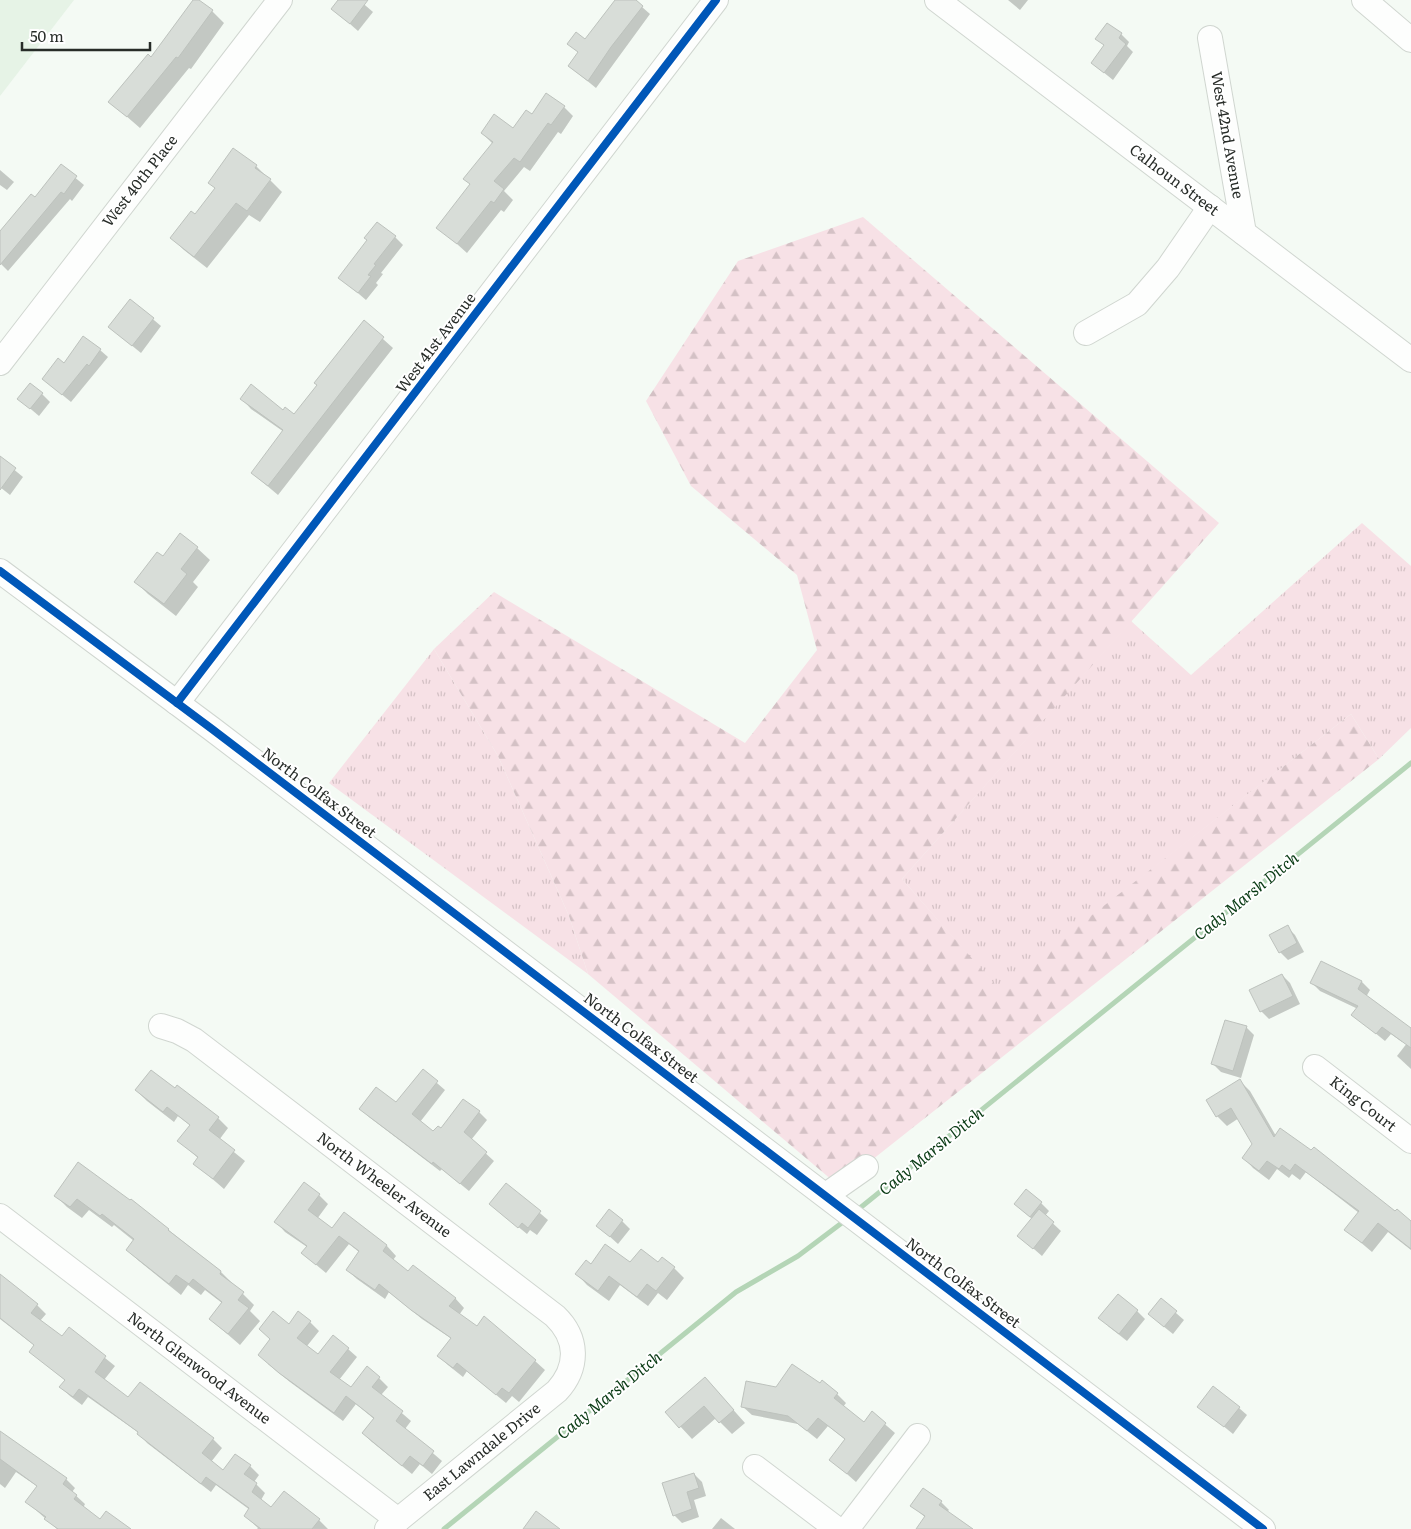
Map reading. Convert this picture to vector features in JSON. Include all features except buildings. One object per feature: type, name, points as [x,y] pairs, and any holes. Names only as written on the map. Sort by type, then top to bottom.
[{"type":"street","name":"West 40th Place","points":[[0,363],[280,0]]},
{"type":"street","name":"West 41st Avenue","points":[[177,703],[716,0]]},
{"type":"street","name":"Calhoun Street","points":[[937,0],[1411,360]]},
{"type":"street","points":[[1364,0],[1411,40]]},
{"type":"street","name":"West 42nd Avenue","points":[[1210,38],[1244,233]]},
{"type":"street","points":[[1086,333],[1137,304],[1168,268],[1210,207]]},
{"type":"street","name":"North Colfax Street","points":[[0,571],[177,703],[806,1181],[832,1191],[872,1231],[1263,1529]]},
{"type":"street","name":"North Wheeler Avenue","points":[[161,1026],[177,1031],[194,1040],[555,1316],[567,1330],[570,1339],[573,1358],[571,1369]]},
{"type":"street","name":"King Court","points":[[1315,1067],[1411,1141]]},
{"type":"street","points":[[832,1191],[866,1167]]},
{"type":"street","name":"North Glenwood Avenue","points":[[0,1216],[392,1524]]},
{"type":"street","name":"East Lawndale Drive","points":[[392,1524],[556,1391],[564,1383],[571,1369]]},
{"type":"street","points":[[847,1529],[918,1436]]},
{"type":"street","points":[[755,1467],[837,1529]]},
{"type":"shaded area","points":[[0,0],[74,0],[0,96]]},
{"type":"green space","points":[[863,217],[1219,523],[902,879],[998,988],[1351,714],[1379,759],[839,1186],[588,974],[569,916],[498,756],[434,649],[494,592],[745,743],[817,650],[797,575],[691,486],[646,401],[738,261]]},
{"type":"green space","points":[[1362,523],[1411,566],[1411,728],[1379,759],[1351,714],[998,989],[902,879],[1131,621],[1191,675]]},
{"type":"green space","points":[[434,649],[498,756],[569,916],[588,974],[329,783]]},
{"type":"waterway","name":"Cady Marsh Ditch","points":[[855,1212],[1411,763]]},
{"type":"waterway","name":"Cady Marsh Ditch","points":[[444,1529],[736,1292],[798,1256],[847,1219]]},
{"type":"cycle path","points":[[177,703],[716,0]]},
{"type":"cycle path","points":[[0,571],[212,729],[1263,1529]]}]
